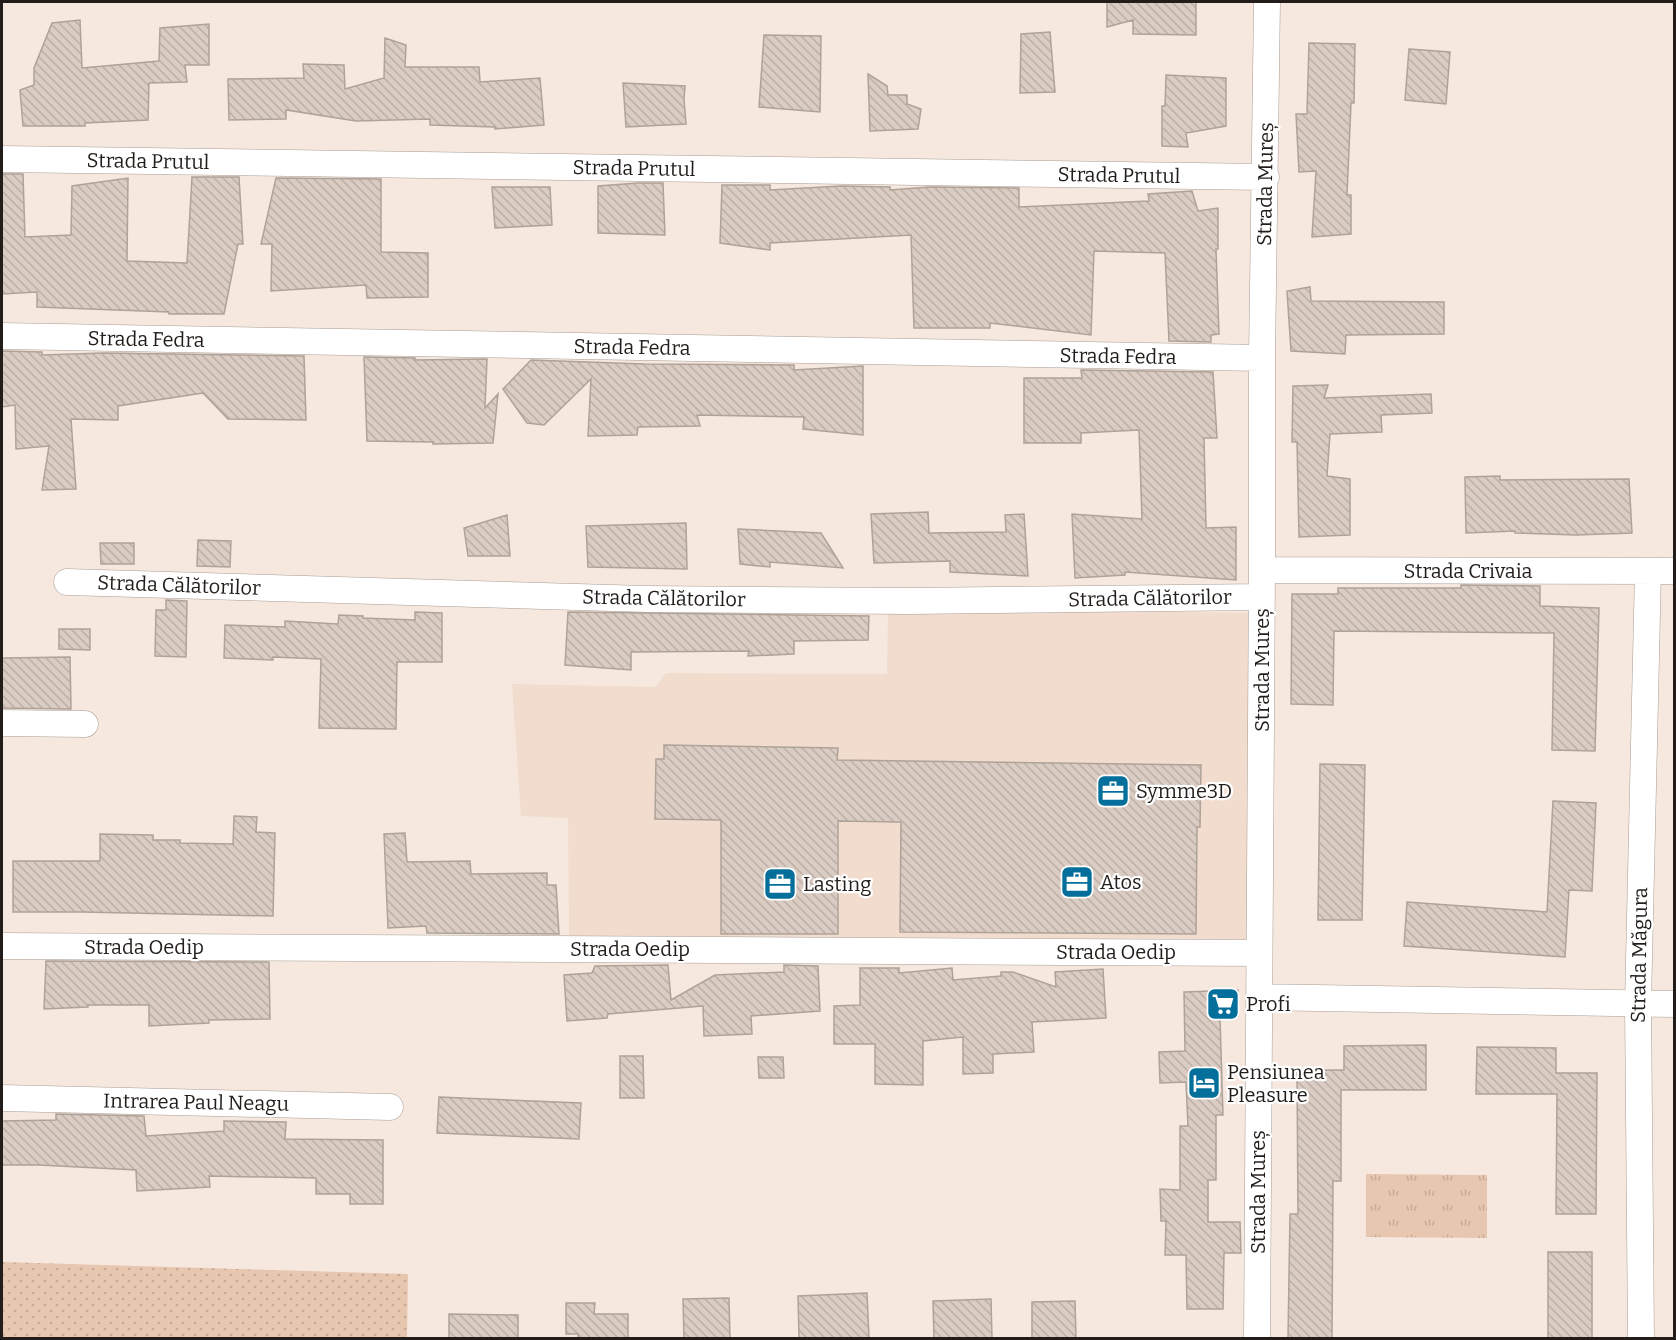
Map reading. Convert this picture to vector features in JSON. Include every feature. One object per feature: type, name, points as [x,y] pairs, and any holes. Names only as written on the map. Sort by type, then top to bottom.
[{"type":"street","name":"Strada Mureș","points":[[1257,1338],[1262,358],[1267,2]]},
{"type":"street","name":"Strada Prutul","points":[[2,159],[1266,177]]},
{"type":"street","name":"Strada Fedra","points":[[2,336],[1262,358]]},
{"type":"street","name":"Strada Crivaia","points":[[1262,570],[1674,571]]},
{"type":"street","name":"Strada Măgura","points":[[1641,1338],[1638,1003],[1647,572]]},
{"type":"street","name":"Strada Călătorilor","points":[[67,582],[682,599],[909,601],[1262,597]]},
{"type":"street","points":[[2,723],[85,724]]},
{"type":"street","name":"Strada Oedip","points":[[2,946],[1259,953]]},
{"type":"street","points":[[1259,997],[1674,1004]]},
{"type":"street","name":"Intrarea Paul Neagu","points":[[2,1098],[390,1107]]},
{"type":"shaded area","points":[[888,608],[1257,613],[1253,939],[569,936],[568,818],[521,816],[512,684],[655,687],[666,673],[887,674]]},
{"type":"green space","points":[[1366,1174],[1487,1175],[1487,1238],[1366,1237]]},
{"type":"green space","points":[[2,1262],[408,1274],[407,1338],[2,1338]]},
{"type":"building","points":[[1107,2],[1196,2],[1196,35],[1133,34],[1133,20],[1107,27]]},
{"type":"building","points":[[80,20],[82,68],[159,61],[160,28],[209,24],[209,65],[185,65],[187,82],[149,83],[148,120],[85,123],[85,126],[23,126],[20,90],[34,85],[34,68],[52,23]]},
{"type":"building","points":[[1050,32],[1055,92],[1020,93],[1021,34]]},
{"type":"building","points":[[764,35],[821,36],[820,112],[759,107]]},
{"type":"building","points":[[385,38],[406,45],[405,67],[479,67],[480,82],[540,78],[544,125],[495,129],[495,127],[430,125],[430,119],[356,121],[286,110],[286,119],[229,120],[228,79],[304,78],[303,64],[344,65],[345,89],[384,78]]},
{"type":"building","points":[[1309,43],[1355,44],[1354,103],[1351,103],[1347,195],[1351,195],[1351,234],[1312,237],[1316,171],[1299,172],[1296,114],[1307,114]]},
{"type":"building","points":[[1409,49],[1450,52],[1446,104],[1405,100]]},
{"type":"building","points":[[868,74],[887,86],[888,95],[907,95],[907,104],[921,109],[918,129],[870,131]]},
{"type":"building","points":[[1166,75],[1226,78],[1226,126],[1186,133],[1188,147],[1162,146],[1162,106],[1165,106]]},
{"type":"building","points":[[623,83],[685,86],[686,124],[626,127]]},
{"type":"building","points":[[2,174],[23,174],[25,237],[71,235],[72,186],[128,178],[127,261],[187,263],[192,177],[239,177],[243,244],[238,244],[224,314],[169,314],[169,312],[37,307],[37,292],[2,294]]},
{"type":"building","points":[[276,178],[381,179],[381,252],[428,253],[428,297],[367,298],[366,285],[271,291],[272,244],[261,244]]},
{"type":"building","points":[[663,183],[665,235],[598,233],[598,186]]},
{"type":"building","points":[[722,185],[770,185],[770,190],[841,186],[890,187],[890,190],[930,187],[1019,188],[1019,207],[1149,201],[1148,194],[1192,191],[1198,211],[1218,208],[1218,249],[1216,249],[1219,334],[1211,335],[1211,342],[1169,341],[1165,253],[1094,251],[1091,335],[990,323],[990,328],[914,328],[911,235],[770,243],[770,250],[720,243]]},
{"type":"building","points":[[492,187],[550,187],[552,225],[495,228]]},
{"type":"building","points":[[1310,287],[1311,301],[1444,302],[1444,334],[1346,335],[1345,354],[1291,351],[1287,291]]},
{"type":"building","points":[[2,351],[42,352],[42,355],[104,353],[304,356],[306,420],[228,419],[203,393],[118,406],[118,420],[71,419],[76,489],[42,490],[49,446],[16,449],[15,405],[2,407]]},
{"type":"building","points":[[364,357],[415,358],[415,360],[487,359],[485,408],[498,394],[493,443],[433,444],[433,442],[367,441]]},
{"type":"building","points":[[531,360],[644,364],[794,365],[794,370],[863,366],[863,435],[803,429],[804,417],[697,415],[700,426],[638,427],[637,435],[588,436],[591,379],[544,425],[527,423],[503,389]]},
{"type":"building","points":[[1081,370],[1213,372],[1217,438],[1204,438],[1206,528],[1236,527],[1236,580],[1125,572],[1125,575],[1075,578],[1072,514],[1142,519],[1139,430],[1081,433],[1081,443],[1024,443],[1024,378],[1082,378]]},
{"type":"building","points":[[1328,385],[1324,398],[1431,394],[1432,413],[1381,415],[1382,432],[1330,434],[1327,476],[1350,479],[1350,535],[1299,537],[1297,442],[1292,442],[1293,386]]},
{"type":"building","points":[[1500,476],[1500,480],[1629,479],[1632,533],[1576,535],[1515,533],[1515,531],[1466,533],[1465,477]]},
{"type":"building","points":[[928,512],[929,533],[1006,532],[1005,515],[1024,514],[1028,576],[950,572],[950,561],[874,563],[871,514]]},
{"type":"building","points":[[507,515],[510,556],[468,556],[464,528]]},
{"type":"building","points":[[686,523],[687,569],[588,567],[586,526]]},
{"type":"building","points":[[738,529],[821,533],[843,568],[770,562],[770,567],[740,564]]},
{"type":"building","points":[[198,540],[231,541],[230,567],[197,566]]},
{"type":"building","points":[[100,543],[134,543],[134,564],[101,564]]},
{"type":"building","points":[[1461,585],[1540,586],[1540,606],[1599,608],[1595,751],[1552,750],[1554,633],[1334,631],[1333,705],[1291,704],[1292,594],[1338,594],[1338,588],[1461,588]]},
{"type":"building","points":[[166,600],[187,601],[186,657],[155,656],[156,610],[166,610]]},
{"type":"building","points":[[415,612],[442,613],[442,662],[397,662],[396,729],[319,728],[321,659],[224,658],[225,625],[285,627],[285,621],[338,624],[339,615],[415,620]]},
{"type":"building","points":[[568,612],[869,616],[868,640],[794,641],[794,654],[748,656],[749,651],[631,652],[631,670],[565,665]]},
{"type":"building","points":[[59,629],[90,629],[90,650],[59,649]]},
{"type":"building","points":[[70,657],[71,709],[2,708],[2,658]]},
{"type":"building","points":[[664,745],[838,748],[837,760],[1201,765],[1200,827],[1197,827],[1196,934],[900,932],[901,822],[838,821],[838,934],[721,934],[721,820],[655,819],[656,759],[664,759]]},
{"type":"building","points":[[1320,764],[1365,765],[1362,920],[1318,920]]},
{"type":"building","points":[[1553,801],[1596,803],[1592,891],[1569,890],[1565,957],[1404,946],[1407,902],[1547,912]]},
{"type":"building","points":[[234,816],[257,817],[256,832],[275,833],[273,916],[13,912],[13,861],[100,861],[100,834],[153,835],[153,840],[180,840],[180,843],[233,844]]},
{"type":"building","points":[[405,833],[407,862],[470,861],[471,874],[547,873],[547,885],[556,885],[559,934],[427,933],[426,926],[388,928],[384,834]]},
{"type":"building","points":[[46,961],[269,962],[270,1019],[209,1020],[209,1023],[149,1026],[149,1005],[88,1005],[88,1007],[44,1009]]},
{"type":"building","points":[[668,965],[671,1000],[715,975],[784,972],[784,965],[818,966],[820,1011],[751,1016],[752,1034],[704,1036],[703,1006],[608,1014],[607,1018],[567,1021],[564,975],[592,973],[595,966]]},
{"type":"building","points":[[860,968],[899,968],[899,973],[952,968],[953,980],[1001,976],[1001,972],[1013,972],[1056,987],[1055,972],[1103,969],[1106,1018],[1032,1022],[1034,1052],[993,1054],[993,1073],[963,1074],[963,1037],[923,1041],[923,1085],[875,1084],[875,1044],[834,1044],[834,1006],[860,1005]]},
{"type":"building","points":[[1238,990],[1238,1016],[1220,1017],[1223,1115],[1216,1115],[1216,1180],[1208,1180],[1208,1222],[1240,1222],[1241,1253],[1224,1253],[1223,1309],[1187,1309],[1186,1255],[1165,1255],[1166,1221],[1161,1221],[1160,1189],[1180,1190],[1180,1126],[1188,1126],[1186,1082],[1160,1083],[1159,1052],[1185,1051],[1184,992]]},
{"type":"building","points":[[1426,1045],[1426,1090],[1341,1090],[1341,1181],[1333,1181],[1332,1338],[1288,1338],[1290,1214],[1298,1214],[1297,1070],[1344,1070],[1344,1046]]},
{"type":"building","points":[[1477,1047],[1556,1048],[1556,1073],[1597,1073],[1596,1214],[1556,1214],[1557,1094],[1476,1094]]},
{"type":"building","points":[[620,1056],[643,1056],[644,1098],[620,1098]]},
{"type":"building","points":[[758,1057],[783,1057],[784,1078],[759,1078]]},
{"type":"building","points":[[439,1097],[581,1103],[579,1139],[437,1133]]},
{"type":"building","points":[[56,1114],[144,1116],[146,1136],[224,1131],[224,1121],[286,1122],[285,1139],[383,1140],[383,1204],[350,1204],[350,1194],[316,1194],[316,1178],[209,1176],[210,1187],[137,1191],[136,1170],[2,1165],[2,1121],[56,1120]]},
{"type":"building","points":[[1548,1252],[1592,1252],[1592,1338],[1548,1338]]},
{"type":"building","points":[[867,1293],[869,1338],[799,1338],[798,1296]]},
{"type":"building","points":[[729,1298],[730,1338],[684,1338],[683,1299]]},
{"type":"building","points":[[991,1299],[992,1338],[934,1338],[933,1301]]},
{"type":"building","points":[[1075,1301],[1076,1338],[1032,1338],[1032,1302]]},
{"type":"building","points":[[566,1303],[595,1303],[594,1314],[628,1314],[628,1338],[578,1338],[578,1334],[566,1334]]},
{"type":"building","points":[[449,1314],[518,1315],[518,1338],[449,1338]]},
{"type":"place","name":"Symme3D","points":[[1113,791]]},
{"type":"place","name":"Atos","points":[[1077,882]]},
{"type":"place","name":"Lasting","points":[[780,884]]},
{"type":"place","name":"Profi","points":[[1223,1004]]},
{"type":"place","name":"Pensiunea Pleasure","points":[[1204,1083]]}]
